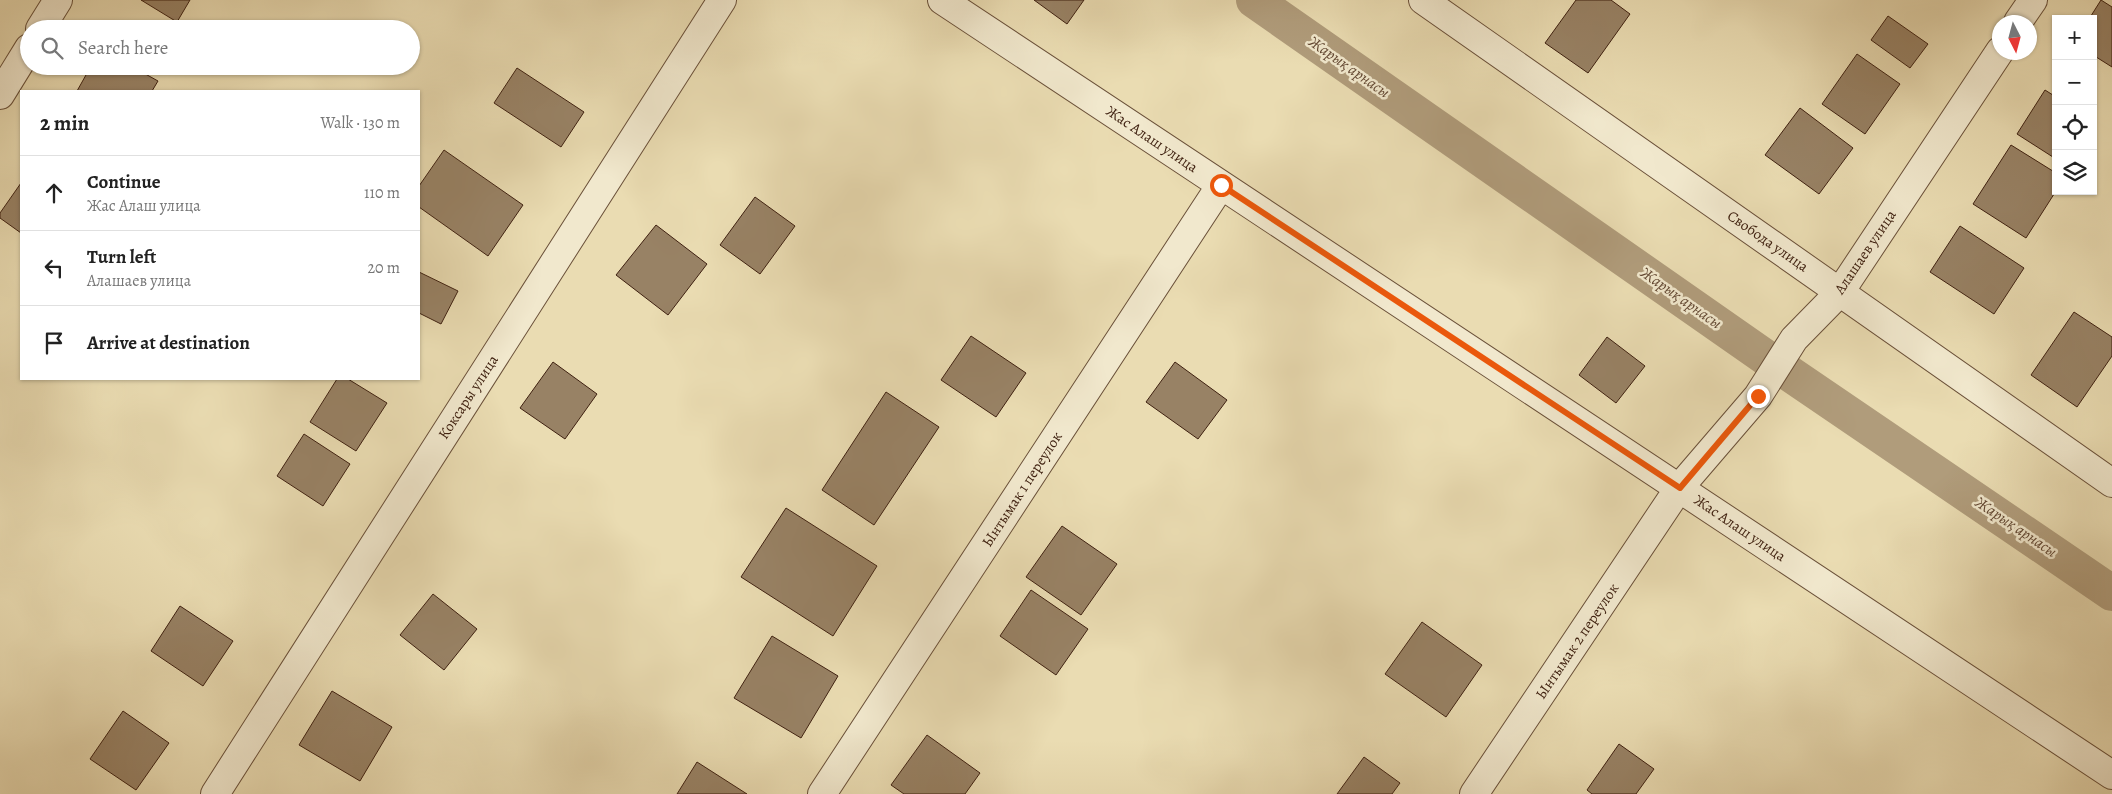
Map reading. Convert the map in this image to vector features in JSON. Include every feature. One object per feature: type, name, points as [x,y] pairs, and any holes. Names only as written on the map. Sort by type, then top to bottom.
[{"type":"street","points":[[46,20],[58,0]]},
{"type":"street","name":"Коксары улица","points":[[214,794],[722,0]]},
{"type":"street","name":"Жас Алаш улица","points":[[942,0],[2112,775]]},
{"type":"street","name":"Свобода улица","points":[[1423,0],[2112,483]]},
{"type":"street","points":[[2023,15],[2033,0]]},
{"type":"street","name":"Алашаев улица","points":[[1680,488],[1758,396],[1794,339],[1840,292],[1994,60]]},
{"type":"street","points":[[0,96],[20,63]]},
{"type":"street","name":"Ынтымак 1 переулок","points":[[822,794],[1221,185]]},
{"type":"street","name":"Ынтымак 2 переулок","points":[[1474,794],[1680,488]]},
{"type":"building","points":[[141,0],[190,0],[178,20],[174,20]]},
{"type":"building","points":[[1034,0],[1084,0],[1067,24]]},
{"type":"building","points":[[1576,0],[1611,0],[1630,14],[1588,73],[1545,43]]},
{"type":"building","points":[[2101,0],[2112,7],[2112,67],[2097,58],[2097,15],[2092,15]]},
{"type":"building","points":[[1888,16],[1928,44],[1910,68],[1871,40]]},
{"type":"building","points":[[1857,54],[1900,84],[1865,134],[1822,104]]},
{"type":"building","points":[[517,68],[584,112],[561,147],[494,103]]},
{"type":"building","points":[[86,75],[147,75],[158,81],[153,90],[78,90]]},
{"type":"building","points":[[2045,90],[2052,94],[2052,156],[2017,134]]},
{"type":"building","points":[[1800,108],[1853,148],[1819,194],[1765,155]]},
{"type":"building","points":[[2011,145],[2052,171],[2053,195],[2026,238],[1973,204]]},
{"type":"building","points":[[444,150],[523,205],[488,256],[420,208],[420,185]]},
{"type":"building","points":[[20,184],[20,232],[0,218],[0,213]]},
{"type":"building","points":[[755,197],[795,226],[760,274],[720,245]]},
{"type":"building","points":[[656,225],[707,264],[668,315],[616,275]]},
{"type":"building","points":[[1960,226],[2024,268],[1994,314],[1930,272]]},
{"type":"building","points":[[420,272],[458,291],[441,324],[420,314]]},
{"type":"building","points":[[2074,312],[2112,337],[2112,356],[2077,407],[2031,375]]},
{"type":"building","points":[[971,336],[1026,373],[996,417],[941,380]]},
{"type":"building","points":[[1607,337],[1645,366],[1616,403],[1579,375]]},
{"type":"building","points":[[553,362],[597,394],[565,439],[520,408]]},
{"type":"building","points":[[1175,362],[1227,400],[1198,439],[1146,402]]},
{"type":"building","points":[[336,380],[350,380],[387,403],[356,451],[310,422]]},
{"type":"building","points":[[886,392],[939,427],[874,525],[822,490]]},
{"type":"building","points":[[304,434],[350,464],[323,506],[277,476]]},
{"type":"building","points":[[786,508],[877,566],[833,636],[741,577]]},
{"type":"building","points":[[1062,526],[1117,564],[1081,615],[1026,577]]},
{"type":"building","points":[[1031,590],[1088,629],[1056,675],[1000,636]]},
{"type":"building","points":[[433,594],[477,629],[444,670],[400,635]]},
{"type":"building","points":[[180,606],[233,641],[203,686],[151,651]]},
{"type":"building","points":[[1422,622],[1482,665],[1446,717],[1385,674]]},
{"type":"building","points":[[772,636],[838,676],[801,738],[734,698]]},
{"type":"building","points":[[332,691],[392,727],[360,781],[299,745]]},
{"type":"building","points":[[123,711],[169,743],[136,790],[90,759]]},
{"type":"building","points":[[927,735],[980,773],[965,794],[904,794],[891,785]]},
{"type":"building","points":[[1619,744],[1654,769],[1636,794],[1592,794],[1587,790]]},
{"type":"building","points":[[1364,757],[1400,783],[1392,794],[1337,794]]},
{"type":"building","points":[[697,762],[747,794],[677,794]]},
{"type":"waterway","name":"Жарық арнасы","points":[[1254,0],[1765,357],[2112,593]]},
{"type":"route","points":[[1221,185],[1680,488],[1758,396]]}]
